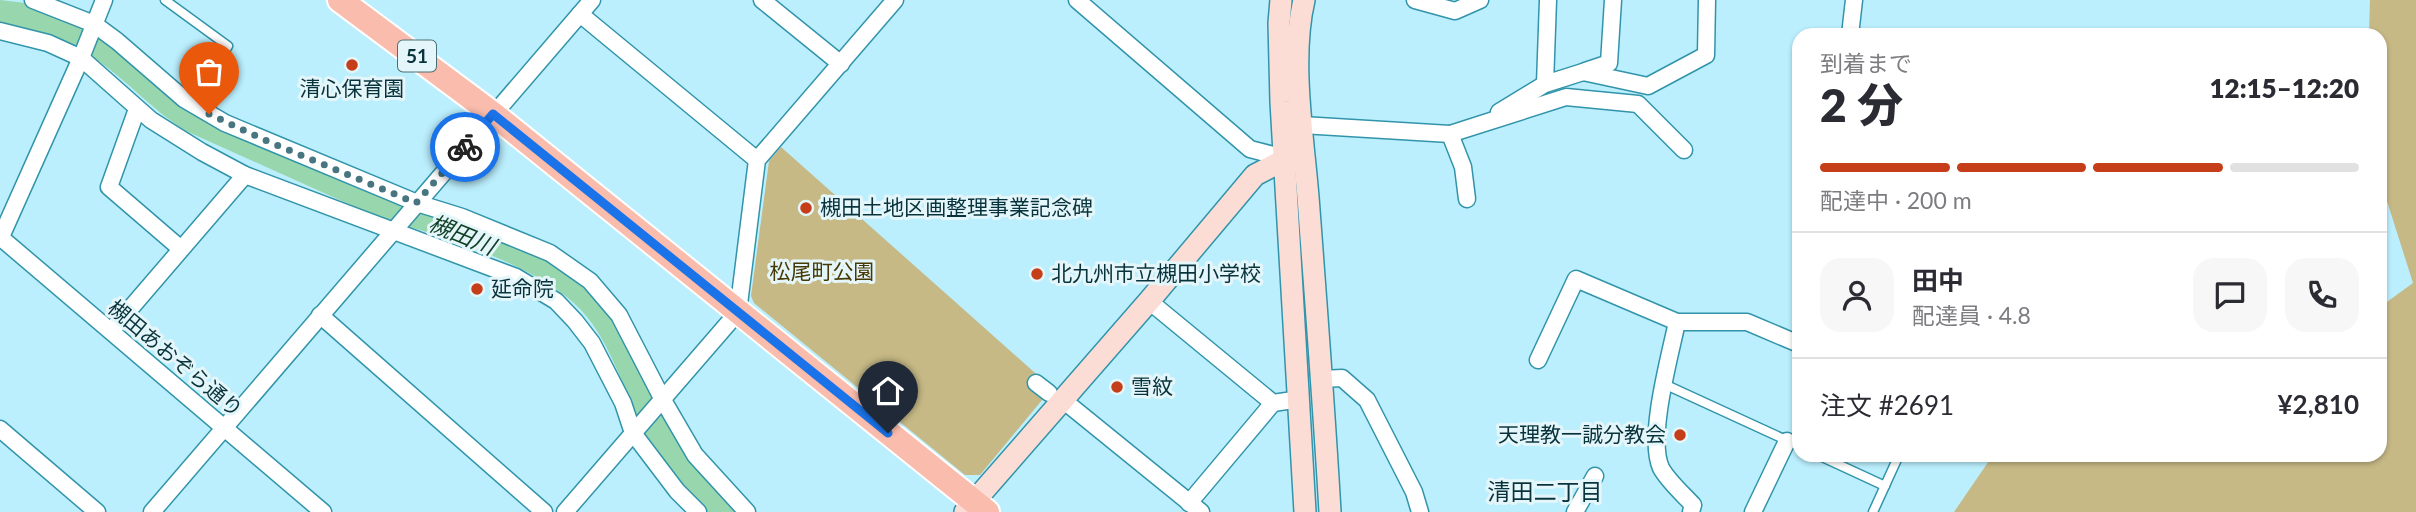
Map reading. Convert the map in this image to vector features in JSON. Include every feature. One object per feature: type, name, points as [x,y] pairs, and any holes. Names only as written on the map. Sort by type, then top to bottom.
[{"type":"main road","name":"51","points":[[340,0],[493,114],[738,312],[975,509]]},
{"type":"street","points":[[33,0],[94,24],[184,99],[225,123],[416,203],[462,217],[550,253],[590,281],[620,315],[660,403],[695,455],[747,512]]},
{"type":"street","points":[[0,238],[81,58],[104,0]]},
{"type":"street","points":[[152,512],[592,0]]},
{"type":"street","points":[[762,0],[841,64]]},
{"type":"street","points":[[565,512],[738,312],[757,160],[895,0]]},
{"type":"street","points":[[1077,0],[1250,149],[1295,154]]},
{"type":"street","points":[[1282,0],[1279,23],[1322,379],[1330,512]]},
{"type":"street","points":[[1304,0],[1298,24],[1302,125],[1295,154],[1305,512]]},
{"type":"street","points":[[1415,0],[1455,10],[1480,0]]},
{"type":"street","points":[[1545,84],[1548,0]]},
{"type":"street","points":[[1479,124],[1545,84],[1609,63],[1613,0]]},
{"type":"street","points":[[1583,72],[1648,86],[1706,55],[1707,0]]},
{"type":"street","points":[[1851,28],[1853,0]]},
{"type":"street","points":[[580,14],[757,160]]},
{"type":"street","points":[[0,30],[48,43],[81,58],[137,109],[173,135],[245,175],[516,277],[556,301],[592,343],[636,430],[677,491],[698,512]]},
{"type":"street","points":[[1302,125],[1450,134],[1566,97],[1638,104],[1684,150]]},
{"type":"street","points":[[137,109],[109,187],[181,249]]},
{"type":"street","points":[[1450,134],[1463,167],[1467,199]]},
{"type":"street","points":[[975,509],[1049,392],[1149,302],[1255,175],[1295,154]]},
{"type":"street","points":[[110,331],[245,175]]},
{"type":"street","name":"槻田あおぞら通り","points":[[0,238],[323,512]]},
{"type":"street","points":[[1538,360],[1576,279],[1676,322],[1747,322],[1792,341]]},
{"type":"street","points":[[1149,302],[1273,403]]},
{"type":"street","points":[[320,315],[544,512]]},
{"type":"street","points":[[1676,322],[1664,384],[1656,450],[1662,469],[1693,505],[1691,512]]},
{"type":"street","points":[[1322,379],[1342,378],[1367,400],[1415,492],[1420,512]]},
{"type":"street","points":[[1049,392],[1195,507],[1273,403],[1300,399]]},
{"type":"street","points":[[0,429],[97,512]]},
{"type":"street","points":[[1753,512],[1792,445]]},
{"type":"street","points":[[1575,512],[1595,477]]},
{"type":"lane","points":[[165,0],[228,46],[194,105]]},
{"type":"lane","points":[[1664,384],[1792,443]]},
{"type":"lane","points":[[1833,462],[1885,486]]},
{"type":"lane","points":[[1873,512],[1896,462]]},
{"type":"green space","points":[[2370,0],[2416,0],[2416,512],[1954,512],[1988,462],[2387,462],[2387,302],[2413,283],[2387,201],[2387,28],[2369,28]]},
{"type":"green space","name":"松尾町公園","points":[[781,147],[1052,388],[980,475],[965,475],[754,303],[751,296],[769,161]]},
{"type":"water","name":"槻田川","points":[[0,0],[25,3],[100,36],[222,127],[428,215],[471,228],[553,262],[605,306],[622,330],[672,434],[740,512],[707,512],[665,466],[646,438],[601,338],[581,310],[563,294],[541,279],[489,254],[384,220],[186,131],[109,69],[74,46],[50,36],[0,24]]},
{"type":"way so far","points":[[209,114],[416,203],[465,147]]},
{"type":"place","name":"清心保育園","points":[[352,65]]},
{"type":"place","name":"槻田土地区画整理事業記念碑","points":[[806,208]]},
{"type":"place","name":"北九州市立槻田小学校","points":[[1037,274]]},
{"type":"place","name":"延命院","points":[[477,289]]},
{"type":"place","name":"雪紋","points":[[1117,387]]},
{"type":"place","name":"天理教一誠分教会","points":[[1680,435]]},
{"type":"district","name":"清田二丁目","points":[[1545,492]]},
{"type":"route","points":[[465,147],[493,114],[888,433]]}]
